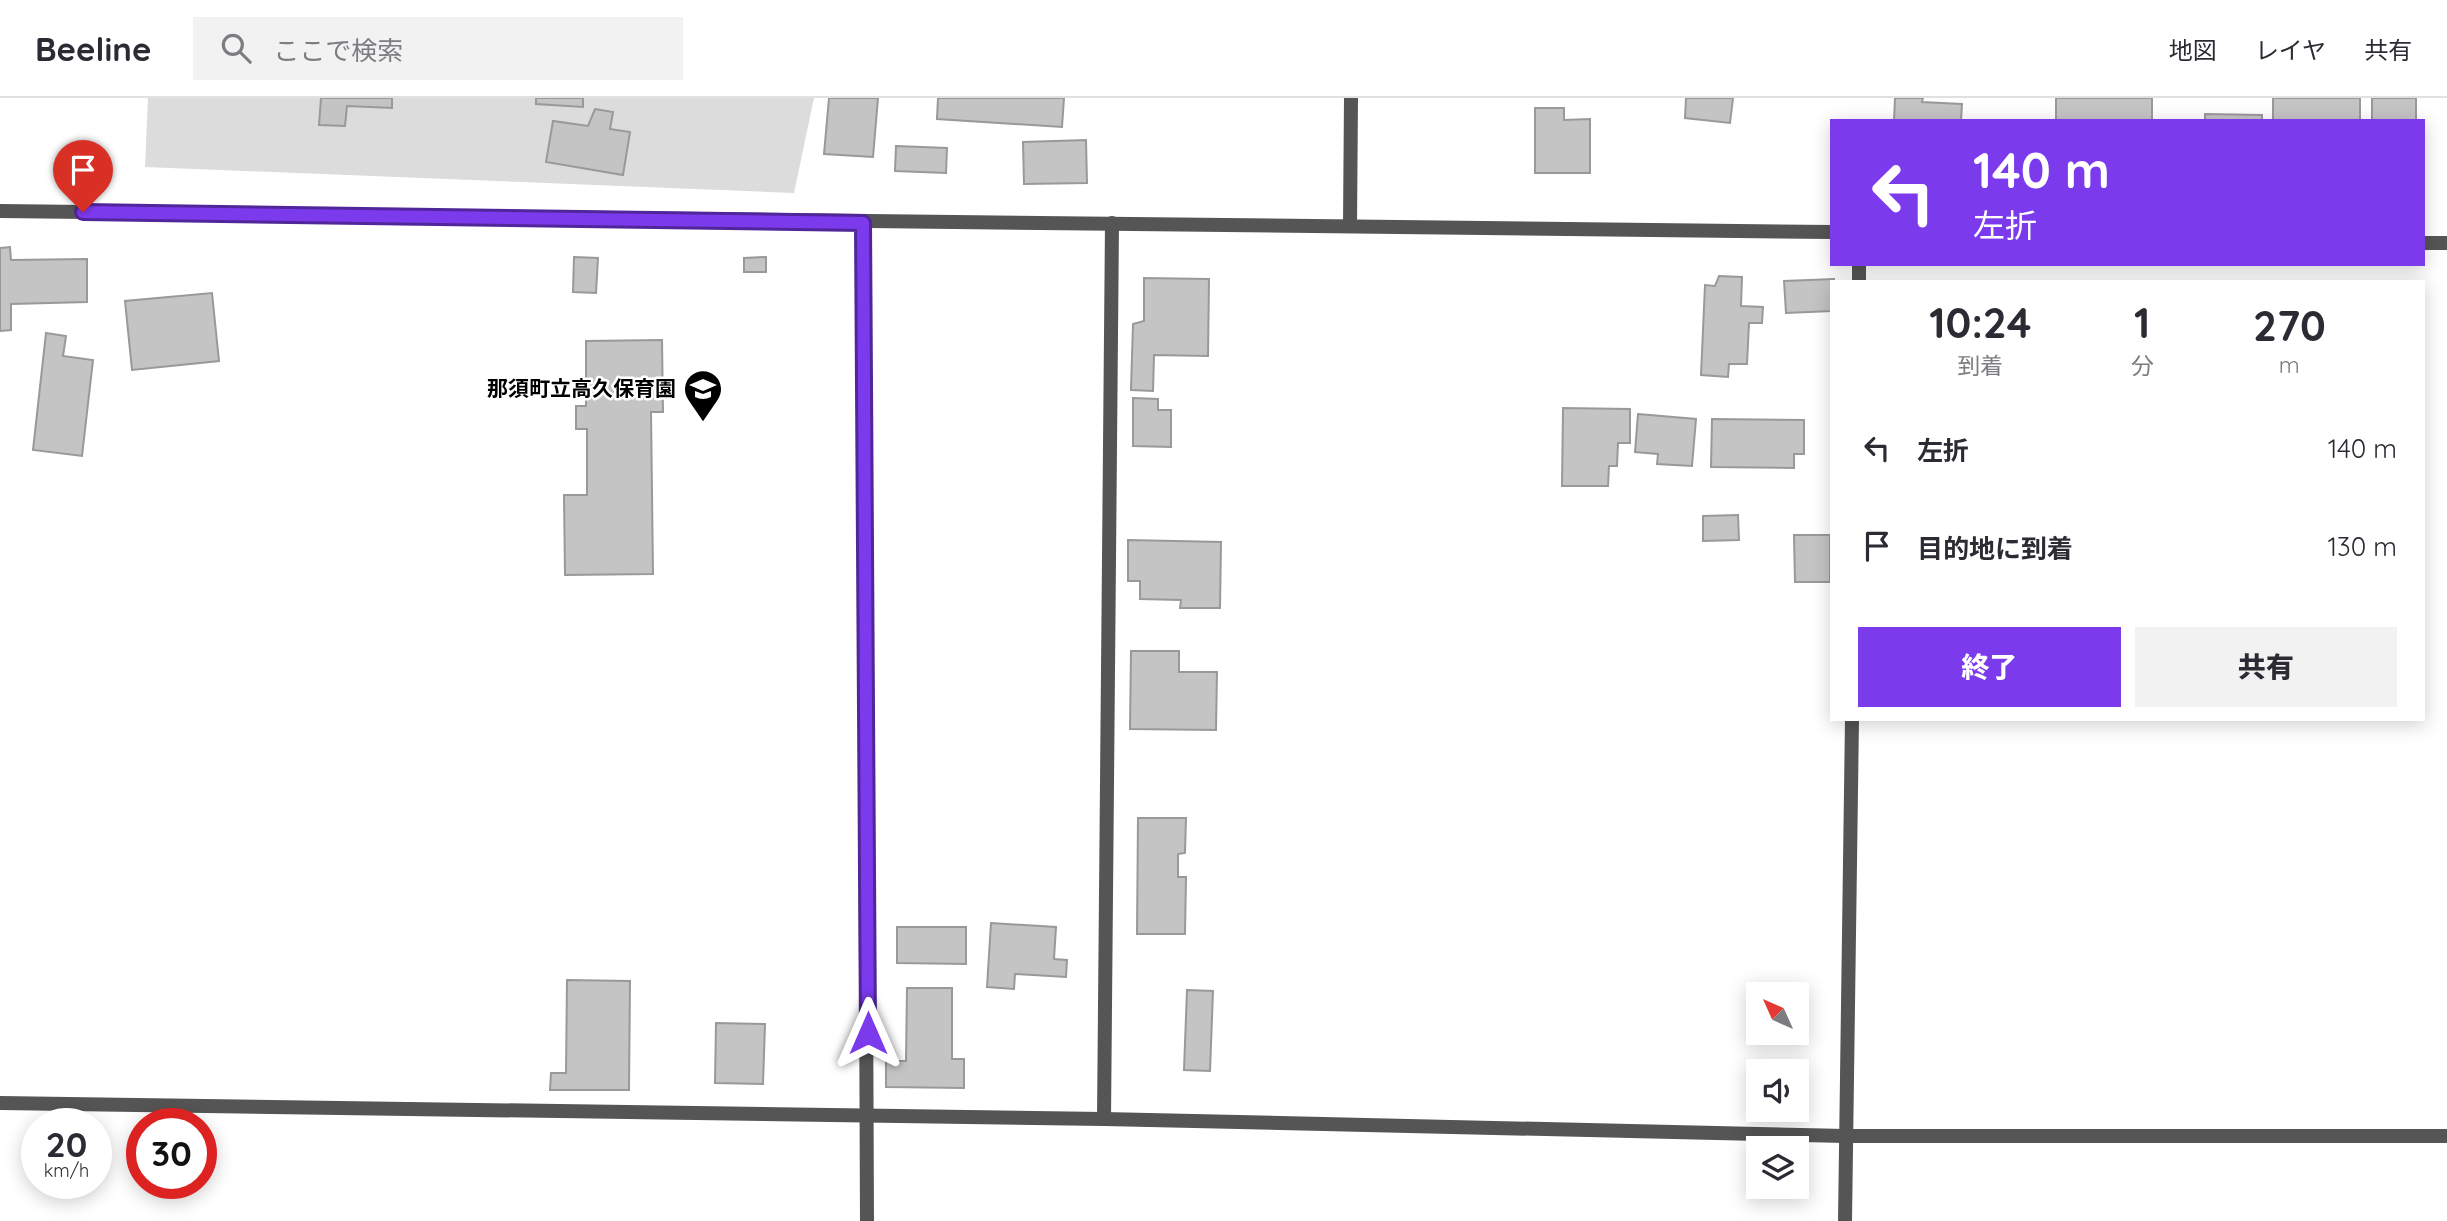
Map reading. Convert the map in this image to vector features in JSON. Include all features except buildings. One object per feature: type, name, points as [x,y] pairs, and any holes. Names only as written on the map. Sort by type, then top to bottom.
[{"type":"street","points":[[1349,226],[1351,98]]},
{"type":"street","points":[[0,211],[863,223],[1112,223],[1830,232]]},
{"type":"street","points":[[863,223],[867,1221]]},
{"type":"street","points":[[1104,1119],[1112,223]]},
{"type":"street","points":[[2425,243],[2447,243]]},
{"type":"street","points":[[1845,1221],[1852,721]]},
{"type":"street","points":[[0,1103],[1104,1119],[1846,1136],[2447,1136]]},
{"type":"shaded area","points":[[148,98],[814,98],[794,193],[145,167]]},
{"type":"place","name":"那須町立高久保育園","points":[[703,423]]},
{"type":"route","points":[[83,212],[863,223],[868,1033]]}]
